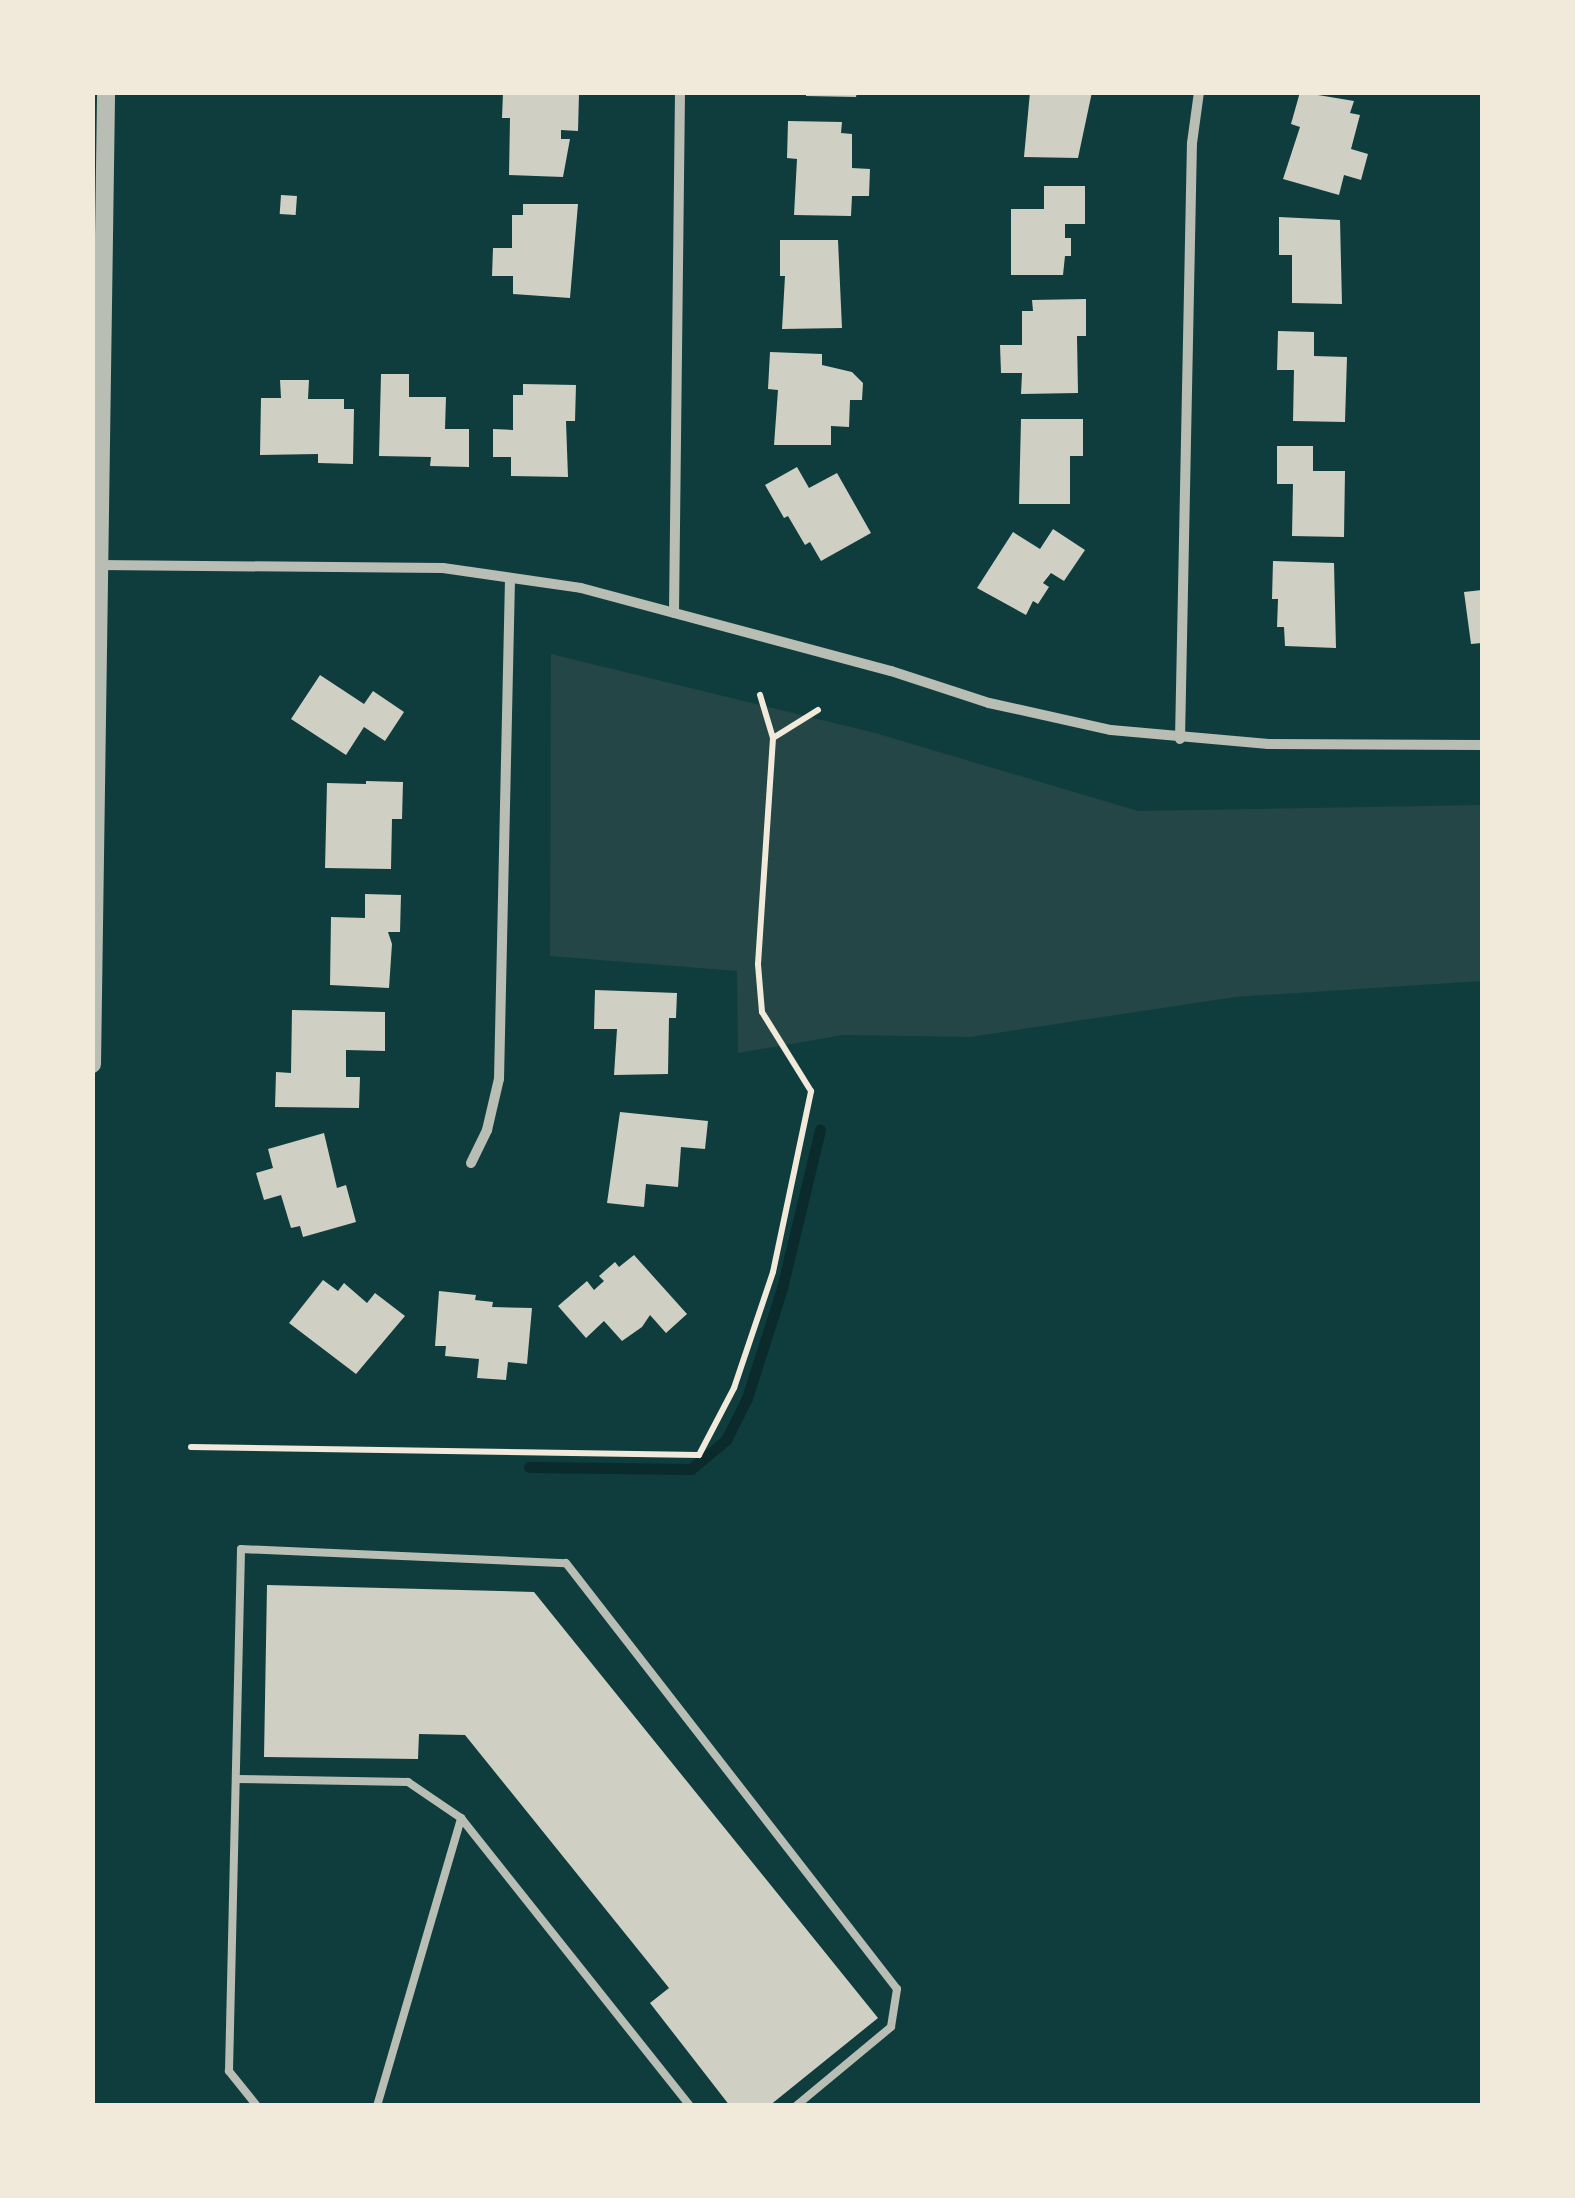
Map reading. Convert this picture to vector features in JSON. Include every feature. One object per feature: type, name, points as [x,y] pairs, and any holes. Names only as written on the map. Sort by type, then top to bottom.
[{"type":"street","points":[[92,1064],[106,92]]},
{"type":"street","points":[[674,613],[680,92]]},
{"type":"street","points":[[1180,738],[1192,143],[1199,92]]},
{"type":"street","points":[[98,564],[444,568],[581,588],[892,671],[989,703],[1112,730],[1268,744],[1482,745]]},
{"type":"street","points":[[471,1163],[487,1130],[500,1080],[510,578]]},
{"type":"lane","points":[[257,2106],[229,2071],[241,1549],[566,1563],[897,1989],[890,2027],[796,2106]]},
{"type":"lane","points":[[236,1779],[408,1782],[461,1818],[690,2106]]},
{"type":"lane","points":[[377,2106],[461,1818]]},
{"type":"path","points":[[191,1447],[700,1455],[734,1388],[773,1272],[812,1091],[762,1012],[758,964],[772,738],[760,695]]},
{"type":"path","points":[[772,738],[818,710]]},
{"type":"shaded area","points":[[551,654],[875,733],[1138,811],[1482,805],[1482,981],[1235,997],[970,1037],[843,1035],[738,1053],[737,971],[550,956]]},
{"type":"building","points":[[503,92],[579,94],[578,131],[561,130],[561,139],[570,139],[563,177],[509,175],[510,118],[502,118]]},
{"type":"building","points":[[806,92],[857,92],[856,97],[806,96]]},
{"type":"building","points":[[1030,92],[1092,92],[1078,158],[1024,157]]},
{"type":"building","points":[[1300,92],[1354,101],[1350,113],[1360,115],[1351,149],[1368,154],[1361,180],[1344,175],[1339,195],[1283,179],[1300,127],[1291,124]]},
{"type":"building","points":[[788,121],[842,122],[841,133],[852,134],[852,168],[870,169],[869,196],[852,196],[851,216],[794,215],[797,159],[787,158]]},
{"type":"building","points":[[1044,186],[1085,186],[1085,224],[1065,224],[1065,238],[1071,238],[1071,256],[1065,256],[1063,275],[1011,275],[1011,209],[1044,209]]},
{"type":"building","points":[[281,195],[297,196],[296,215],[280,214]]},
{"type":"building","points":[[523,204],[578,204],[570,298],[513,294],[513,276],[492,276],[493,248],[512,248],[512,215],[523,215]]},
{"type":"building","points":[[1279,217],[1340,220],[1342,304],[1292,303],[1292,255],[1279,255]]},
{"type":"building","points":[[780,240],[838,240],[842,328],[782,329],[785,276],[780,276]]},
{"type":"building","points":[[1086,299],[1086,336],[1077,336],[1078,393],[1021,394],[1022,373],[1001,373],[1000,345],[1022,345],[1022,311],[1033,311],[1032,300]]},
{"type":"building","points":[[1278,331],[1314,332],[1314,356],[1347,357],[1345,422],[1293,421],[1294,370],[1277,370]]},
{"type":"building","points":[[770,352],[822,354],[822,365],[852,372],[863,383],[862,400],[850,400],[849,427],[831,426],[831,445],[774,445],[778,390],[768,389]]},
{"type":"building","points":[[381,374],[409,374],[409,397],[446,397],[445,429],[469,429],[469,467],[430,466],[431,457],[379,456]]},
{"type":"building","points":[[280,380],[309,380],[308,399],[344,399],[344,409],[354,409],[353,464],[318,463],[318,454],[260,455],[261,398],[281,398]]},
{"type":"building","points":[[523,384],[576,385],[575,421],[566,421],[568,477],[511,476],[511,457],[493,457],[493,429],[513,430],[513,395],[523,395]]},
{"type":"building","points":[[1021,419],[1083,419],[1083,456],[1070,456],[1070,504],[1019,504]]},
{"type":"building","points":[[1277,446],[1313,446],[1313,471],[1345,471],[1344,537],[1292,536],[1293,484],[1277,484]]},
{"type":"building","points":[[797,467],[809,488],[837,473],[871,533],[821,561],[810,542],[805,545],[788,516],[784,518],[765,485]]},
{"type":"building","points":[[1053,529],[1085,550],[1064,581],[1051,573],[1043,583],[1049,587],[1038,604],[1033,601],[1026,615],[977,588],[1013,532],[1040,549]]},
{"type":"building","points":[[1273,561],[1334,563],[1336,648],[1285,646],[1284,627],[1277,627],[1278,599],[1272,599]]},
{"type":"building","points":[[1482,590],[1482,643],[1471,644],[1464,592]]},
{"type":"building","points":[[320,675],[364,704],[373,691],[404,712],[385,741],[364,727],[346,755],[291,719]]},
{"type":"building","points":[[403,782],[402,819],[392,819],[391,869],[325,868],[327,783]]},
{"type":"building","points":[[365,894],[401,895],[400,932],[388,932],[392,944],[389,988],[330,985],[331,917],[365,918]]},
{"type":"building","points":[[595,990],[677,993],[676,1018],[669,1018],[668,1074],[614,1075],[617,1029],[594,1029]]},
{"type":"building","points":[[292,1010],[385,1012],[385,1051],[346,1050],[346,1077],[360,1077],[359,1108],[275,1107],[276,1072],[291,1073]]},
{"type":"building","points":[[620,1112],[708,1121],[705,1149],[681,1147],[678,1187],[646,1184],[644,1207],[607,1203]]},
{"type":"building","points":[[324,1133],[337,1188],[346,1185],[356,1222],[303,1237],[300,1226],[291,1228],[281,1195],[264,1200],[256,1173],[273,1168],[268,1149]]},
{"type":"building","points":[[634,1255],[687,1314],[666,1333],[650,1315],[642,1327],[622,1341],[604,1321],[586,1338],[558,1306],[587,1281],[594,1290],[604,1281],[599,1276],[615,1262],[619,1267]]},
{"type":"building","points":[[323,1280],[338,1291],[344,1283],[367,1303],[375,1293],[405,1316],[356,1374],[289,1323]]},
{"type":"building","points":[[439,1291],[476,1295],[475,1300],[493,1302],[492,1307],[532,1308],[527,1364],[508,1362],[506,1380],[477,1378],[479,1359],[445,1356],[446,1346],[435,1346]]},
{"type":"building","points":[[267,1585],[534,1592],[878,2018],[769,2106],[730,2106],[650,2003],[669,1988],[465,1735],[419,1734],[418,1759],[264,1757]]},
{"type":"waterway","points":[[529,1467],[691,1469],[726,1440],[747,1398],[782,1288],[820,1130]]}]
